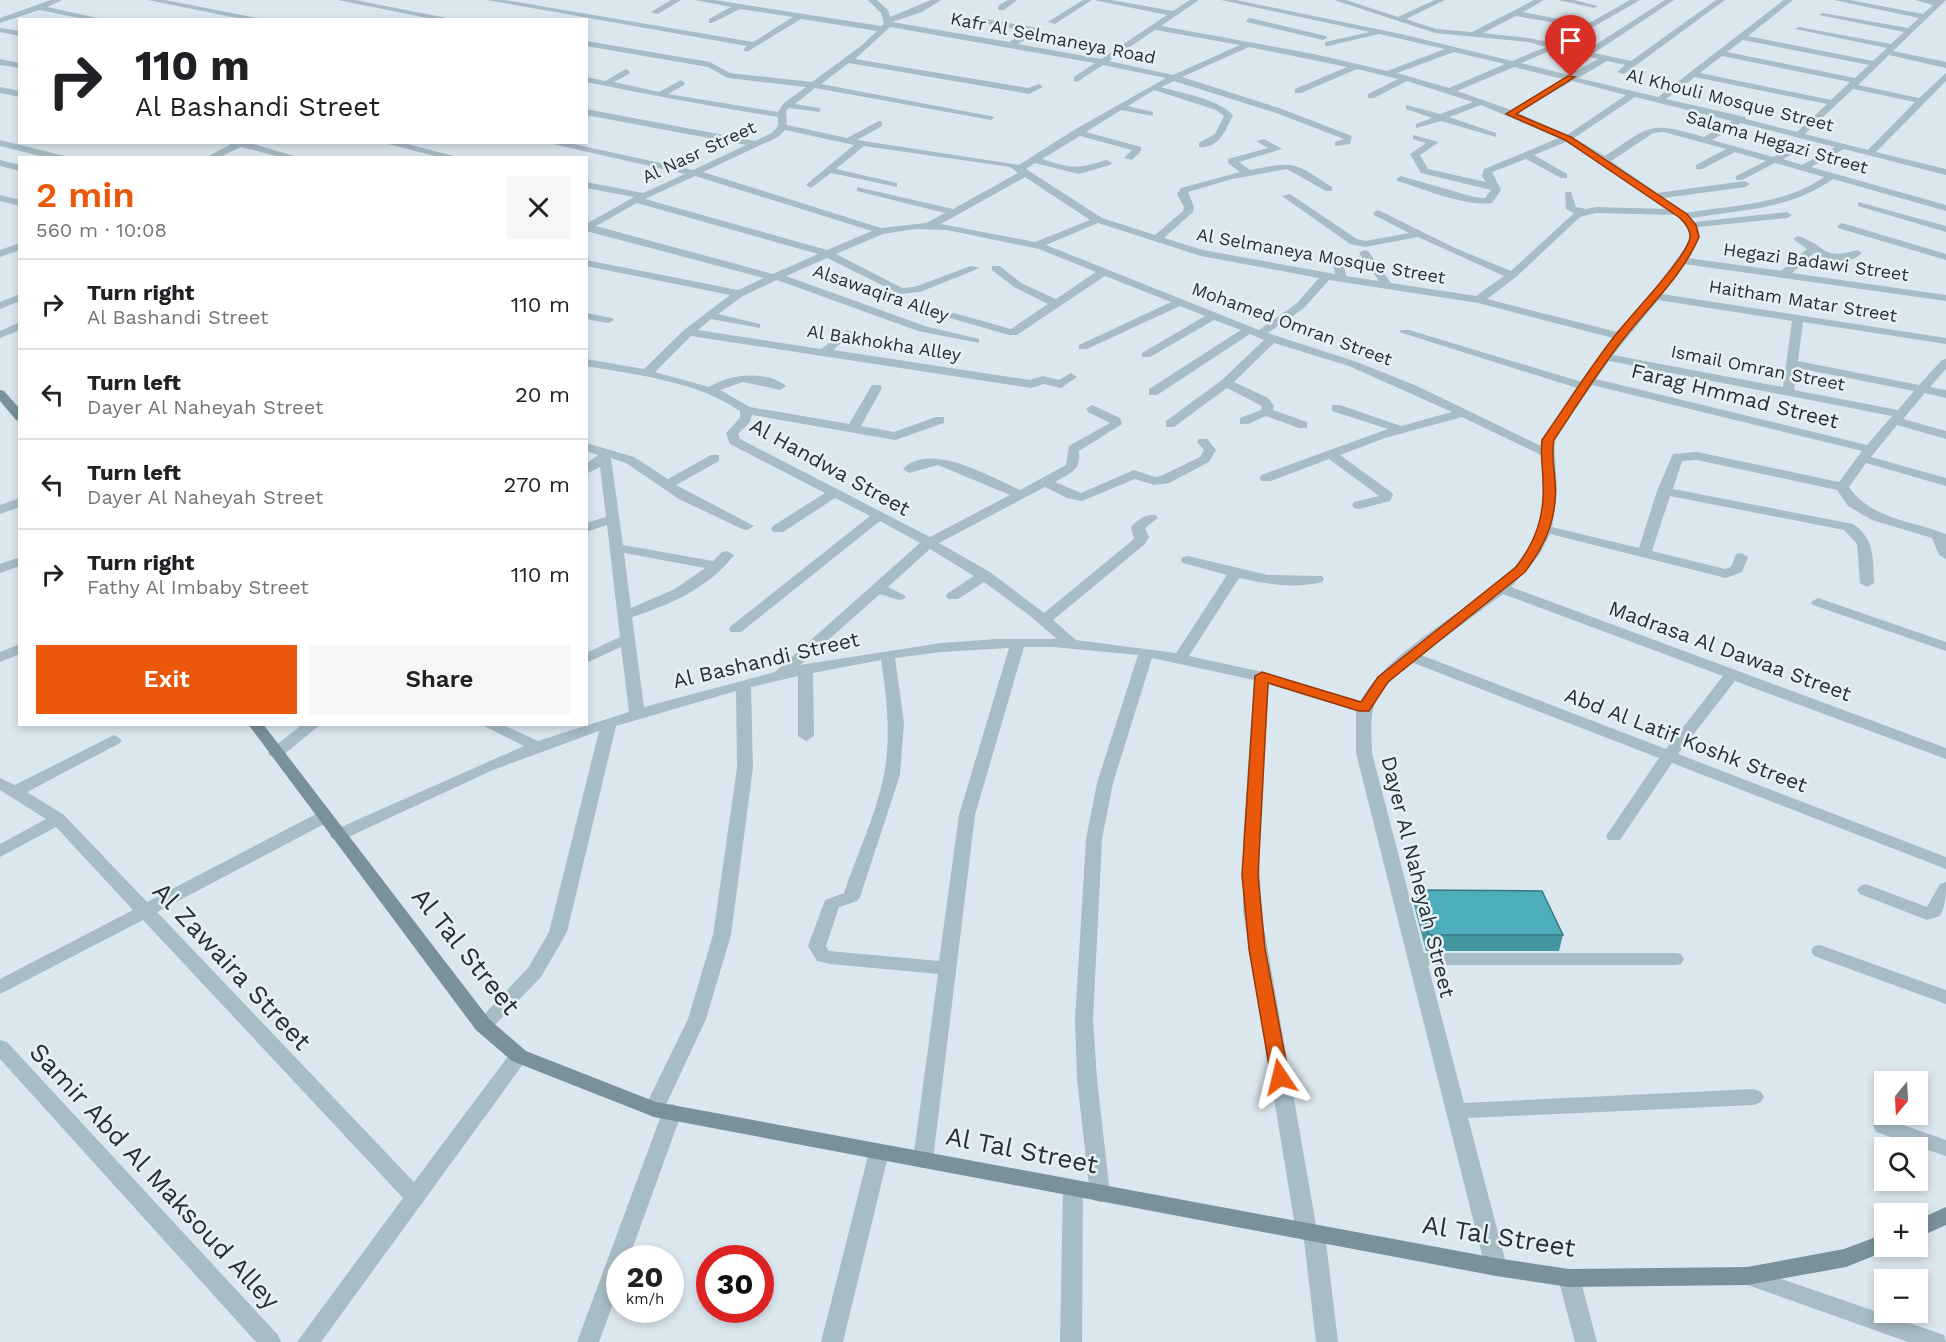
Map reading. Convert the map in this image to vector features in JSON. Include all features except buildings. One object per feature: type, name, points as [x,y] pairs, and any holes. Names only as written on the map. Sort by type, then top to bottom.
[{"type":"street","points":[[0,21],[58,0]]},
{"type":"street","points":[[152,0],[252,18]]},
{"type":"street","points":[[342,0],[442,18]]},
{"type":"street","points":[[491,0],[754,45]]},
{"type":"street","points":[[655,12],[677,0]]},
{"type":"street","name":"Kafr Al Selmaneya Road","points":[[699,0],[800,16],[886,24],[1012,44],[1172,77],[1279,111],[1349,138],[1347,142],[1338,144]]},
{"type":"street","points":[[872,0],[885,12],[886,24],[937,0]]},
{"type":"street","points":[[1001,8],[1013,0]]},
{"type":"street","points":[[1052,22],[1089,0]]},
{"type":"street","points":[[1098,0],[1175,14]]},
{"type":"street","points":[[1077,79],[1195,0]]},
{"type":"street","name":"Al Khouli Mosque Street","points":[[1225,0],[1382,32],[1517,64],[1946,172]]},
{"type":"street","points":[[1338,0],[1436,31],[1528,40],[1632,64]]},
{"type":"street","points":[[1397,20],[1441,0]]},
{"type":"street","points":[[1475,34],[1540,0]]},
{"type":"street","points":[[1562,0],[1594,6]]},
{"type":"street","points":[[1449,91],[1556,46],[1636,0]]},
{"type":"street","points":[[1587,54],[1670,0]]},
{"type":"street","points":[[1620,72],[1721,0]]},
{"type":"street","points":[[1661,99],[1789,0]]},
{"type":"street","points":[[1838,0],[1930,15]]},
{"type":"street","points":[[1919,0],[1941,2]]},
{"type":"street","points":[[1800,134],[1930,15],[1941,2]]},
{"type":"street","points":[[712,21],[739,6]]},
{"type":"street","points":[[38,7],[93,18]]},
{"type":"street","points":[[1515,13],[1565,23]]},
{"type":"street","points":[[1823,15],[1910,31]]},
{"type":"street","points":[[741,54],[800,16]]},
{"type":"street","points":[[1280,27],[1309,17]]},
{"type":"street","points":[[980,20],[1035,30],[1012,44]]},
{"type":"street","points":[[1250,20],[1325,41],[1382,32]]},
{"type":"street","name":"Al Nasr Street","points":[[589,225],[640,198],[767,140],[783,127],[782,115],[787,105],[871,42],[886,24]]},
{"type":"street","points":[[1156,27],[1356,66],[1406,78],[1480,102],[1568,138],[1684,218],[1695,237],[1655,296],[1620,336],[1548,440],[1546,453],[1550,472],[1545,530],[1531,556],[1500,588],[1382,680],[1364,708]]},
{"type":"street","points":[[1798,29],[1946,65]]},
{"type":"street","points":[[0,30],[18,34]]},
{"type":"street","points":[[1741,37],[1875,64]]},
{"type":"street","points":[[588,43],[716,67],[728,75],[813,85],[991,117]]},
{"type":"street","points":[[646,374],[688,332],[739,294],[825,253],[881,231],[929,226],[1024,170],[1034,160],[1077,132],[1153,87],[1247,45]]},
{"type":"street","points":[[1387,74],[1453,49]]},
{"type":"street","points":[[1720,53],[1854,83],[1921,101]]},
{"type":"street","points":[[1510,114],[1605,58]]},
{"type":"street","points":[[848,60],[1029,91],[1039,87]]},
{"type":"street","points":[[0,62],[18,66]]},
{"type":"street","points":[[1298,91],[1356,66]]},
{"type":"street","points":[[605,84],[626,72]]},
{"type":"street","points":[[1695,74],[1833,103]]},
{"type":"street","points":[[1870,152],[1946,76]]},
{"type":"street","points":[[1371,96],[1406,78]]},
{"type":"street","points":[[588,80],[660,95],[782,115]]},
{"type":"street","points":[[660,95],[681,83]]},
{"type":"street","points":[[1153,87],[1219,108],[1229,115],[1219,136],[1202,145]]},
{"type":"street","points":[[0,90],[18,94]]},
{"type":"street","points":[[1496,187],[1487,176],[1487,171],[1568,138],[1635,93]]},
{"type":"street","points":[[1480,102],[1443,117],[1417,131],[1434,142],[1415,154],[1424,171],[1496,187]]},
{"type":"street","points":[[787,105],[817,110]]},
{"type":"street","points":[[1119,107],[1150,114]]},
{"type":"street","points":[[1408,112],[1423,111],[1493,135]]},
{"type":"street","points":[[588,112],[756,144]]},
{"type":"street","points":[[1707,139],[1742,119]]},
{"type":"street","points":[[848,141],[879,124]]},
{"type":"street","name":"Al Selmaneya Mosque Street","points":[[783,127],[848,141],[1001,162],[1024,170],[1098,220],[1155,240],[1212,256],[1326,277],[1478,300],[1620,336]]},
{"type":"street","name":"Salama Hegazi Street","points":[[1604,161],[1657,128],[1736,147],[1946,208]]},
{"type":"street","points":[[1077,132],[1138,149],[1129,158]]},
{"type":"street","points":[[1118,143],[1136,138]]},
{"type":"street","points":[[1247,172],[1231,160],[1277,149],[1261,141]]},
{"type":"street","points":[[0,143],[54,156]]},
{"type":"street","points":[[811,185],[861,143]]},
{"type":"street","points":[[213,156],[235,144]]},
{"type":"street","points":[[241,144],[289,156]]},
{"type":"street","points":[[394,144],[448,156]]},
{"type":"street","points":[[559,144],[695,172],[881,231]]},
{"type":"street","points":[[1805,167],[1845,145]]},
{"type":"street","points":[[1699,167],[1736,147]]},
{"type":"street","points":[[1655,196],[1742,181],[1792,152]]},
{"type":"street","points":[[1526,155],[1564,176]]},
{"type":"street","points":[[1034,160],[1080,172],[1089,172],[1107,163]]},
{"type":"street","points":[[0,163],[18,168]]},
{"type":"street","points":[[1155,240],[1188,212],[1189,207],[1182,194],[1184,190],[1247,172],[1291,166],[1329,189]]},
{"type":"street","points":[[828,170],[894,184]]},
{"type":"street","points":[[1684,218],[1790,197],[1816,187],[1833,175]]},
{"type":"street","points":[[1401,179],[1483,202],[1491,199],[1496,187]]},
{"type":"street","points":[[588,185],[825,253],[900,291],[916,290],[975,268]]},
{"type":"street","points":[[860,189],[954,212]]},
{"type":"street","points":[[1568,194],[1570,208],[1585,212],[1684,218],[1787,215]]},
{"type":"street","points":[[1912,219],[1946,194]]},
{"type":"street","points":[[1287,196],[1354,242],[1365,244],[1419,234]]},
{"type":"street","points":[[0,198],[18,202]]},
{"type":"street","points":[[1863,204],[1946,229]]},
{"type":"street","points":[[1478,300],[1512,275],[1576,215],[1585,212]]},
{"type":"street","points":[[1378,213],[1419,234],[1512,275]]},
{"type":"street","points":[[1035,246],[1098,220]]},
{"type":"street","name":"Alsawaqira Alley","points":[[589,225],[775,276],[922,329],[975,341]]},
{"type":"street","name":"Mohamed Omran Street","points":[[929,226],[1035,246],[1260,334],[1353,364],[1546,453]]},
{"type":"street","points":[[1842,226],[1946,257]]},
{"type":"street","points":[[1798,239],[1836,259],[1848,259],[1857,253]]},
{"type":"street","points":[[0,254],[17,247]]},
{"type":"street","points":[[1784,274],[1814,248]]},
{"type":"street","points":[[1364,253],[1388,285]]},
{"type":"street","points":[[1337,256],[1341,279]]},
{"type":"street","name":"Hegazi Badawi Street","points":[[1680,260],[1946,298]]},
{"type":"street","points":[[588,262],[739,294]]},
{"type":"street","points":[[996,268],[1017,285],[1058,304]]},
{"type":"street","points":[[954,316],[1013,333],[1102,273]]},
{"type":"street","points":[[1153,392],[1260,334],[1300,306],[1326,277]]},
{"type":"street","name":"Haitham Matar Street","points":[[1655,296],[1946,341]]},
{"type":"street","points":[[0,306],[18,298]]},
{"type":"street","points":[[1083,347],[1178,303]]},
{"type":"street","points":[[709,315],[756,326]]},
{"type":"street","points":[[588,316],[608,320]]},
{"type":"street","points":[[1146,355],[1213,316]]},
{"type":"street","points":[[1788,392],[1798,318]]},
{"type":"street","points":[[0,335],[18,327]]},
{"type":"street","name":"Al Bakhokha Alley","points":[[688,332],[1030,384],[1043,380],[1061,384],[1071,377]]},
{"type":"street","name":"Farag Hmmad Street","points":[[1406,332],[1588,384],[1867,454],[1946,482]]},
{"type":"street","points":[[824,352],[847,333]]},
{"type":"street","points":[[1170,424],[1226,383],[1260,334]]},
{"type":"street","name":"Ismail Omran Street","points":[[1607,357],[1788,392],[1899,417],[1946,435]]},
{"type":"street","name":"Al Handwa Street","points":[[588,362],[646,374],[732,401],[746,410],[746,418],[732,433],[734,441],[929,543],[985,575],[1045,619],[1072,644]]},
{"type":"street","points":[[1842,487],[1867,454],[1946,362]]},
{"type":"street","points":[[1792,363],[1946,394]]},
{"type":"street","points":[[709,392],[726,380],[741,376],[780,386]]},
{"type":"street","points":[[1226,383],[1264,401],[1268,406],[1266,412]]},
{"type":"street","points":[[853,429],[876,388]]},
{"type":"street","points":[[0,394],[15,403]]},
{"type":"street","points":[[1336,408],[1402,430]]},
{"type":"street","points":[[781,674],[929,543],[1071,468],[1074,463],[1073,449],[1116,424],[1112,417],[1092,409]]},
{"type":"street","points":[[746,410],[898,436],[940,420]]},
{"type":"street","points":[[1244,421],[1266,412],[1304,425]]},
{"type":"street","points":[[1266,478],[1402,430],[1463,413]]},
{"type":"street","points":[[1045,482],[1072,495],[1082,497],[1134,474],[1154,481],[1164,480],[1205,459],[1210,450],[1203,442]]},
{"type":"street","points":[[588,448],[604,455],[630,460],[703,507],[747,526]]},
{"type":"street","points":[[1331,454],[1386,495],[1385,498],[1359,505]]},
{"type":"street","points":[[588,468],[604,455]]},
{"type":"street","points":[[604,455],[637,714]]},
{"type":"street","points":[[1644,554],[1674,461],[1677,457],[1697,456],[1842,487],[1852,503],[1877,517],[1942,536],[1946,555]]},
{"type":"street","points":[[667,485],[715,458]]},
{"type":"street","points":[[909,469],[927,462],[939,461],[1019,494]]},
{"type":"street","points":[[1664,491],[1848,527],[1859,533],[1864,540],[1867,584]]},
{"type":"street","points":[[778,529],[834,493]]},
{"type":"street","points":[[0,510],[18,503]]},
{"type":"street","points":[[736,629],[878,516]]},
{"type":"street","points":[[1045,619],[1140,541],[1139,525],[1151,518]]},
{"type":"street","points":[[588,527],[612,519]]},
{"type":"street","points":[[1545,530],[1726,574],[1737,569],[1741,558]]},
{"type":"street","points":[[616,548],[722,560],[682,592],[624,615]]},
{"type":"street","points":[[1188,560],[1292,583],[1317,579]]},
{"type":"street","points":[[0,569],[18,562]]},
{"type":"street","points":[[1179,659],[1236,572]]},
{"type":"street","points":[[953,596],[985,575]]},
{"type":"street","points":[[878,588],[899,596]]},
{"type":"street","name":"Madrasa Al Dawaa Street","points":[[1500,588],[1946,754]]},
{"type":"street","points":[[1818,602],[1946,647]]},
{"type":"street","points":[[588,658],[627,639]]},
{"type":"street","points":[[923,1160],[967,815],[1018,643]]},
{"type":"street","name":"Al Bashandi Street","points":[[338,835],[537,747],[609,723],[805,668],[887,654],[1018,643],[1072,644],[1146,652],[1262,676],[1364,708]]},
{"type":"street","points":[[0,657],[18,649]]},
{"type":"street","points":[[1100,1194],[1087,1079],[1084,1020],[1094,839],[1107,775],[1146,652]]},
{"type":"street","points":[[887,654],[895,697],[896,742],[888,790],[851,897],[831,904],[817,946],[823,956],[831,958],[946,968]]},
{"type":"street","name":"Abd Al Latif Koshk Street","points":[[1411,656],[1946,863]]},
{"type":"street","points":[[805,668],[806,736]]},
{"type":"street","points":[[1614,836],[1669,755],[1732,674]]},
{"type":"street","points":[[1262,676],[1251,840],[1252,911],[1310,1233],[1327,1342]]},
{"type":"street","points":[[588,1342],[663,1110],[697,1019],[722,935],[745,768],[743,684]]},
{"type":"street","name":"Dayer Al Naheyah Street","points":[[1364,708],[1364,753],[1496,1267]]},
{"type":"street","points":[[483,1024],[529,983],[547,956],[558,932],[609,723]]},
{"type":"street","name":"Al Tal Street","points":[[256,726],[483,1024],[519,1056],[663,1110],[1496,1267],[1569,1278],[1747,1276],[1936,1342]]},
{"type":"street","points":[[276,753],[311,726]]},
{"type":"street","points":[[491,726],[537,747]]},
{"type":"street","points":[[7,788],[114,740]]},
{"type":"street","name":"Al Zawaira Street","points":[[7,788],[58,819],[415,1197]]},
{"type":"street","points":[[0,987],[324,817]]},
{"type":"street","points":[[0,851],[58,819]]},
{"type":"street","points":[[1866,890],[1927,914],[1934,912],[1946,888]]},
{"type":"street","points":[[1820,951],[1946,997]]},
{"type":"street","points":[[1417,959],[1675,959]]},
{"type":"street","name":"Samir Abd Al Maksoud Alley","points":[[0,1047],[270,1342]]},
{"type":"street","points":[[308,1342],[519,1056]]},
{"type":"street","points":[[1457,1111],[1754,1097]]},
{"type":"street","points":[[1883,1126],[1946,1148]]},
{"type":"street","points":[[832,1342],[879,1152]]},
{"type":"street","points":[[1071,1342],[1073,1189]]},
{"type":"street","points":[[1928,1224],[1946,1216]]},
{"type":"street","points":[[1747,1276],[1846,1258],[1874,1247]]},
{"type":"street","points":[[1569,1278],[1586,1342]]},
{"type":"route","points":[[1280,1077],[1257,949],[1250,875],[1262,676],[1364,708],[1382,680],[1520,570],[1536,550],[1545,530],[1550,472],[1546,453],[1548,440],[1620,336],[1655,296],[1690,248],[1695,237],[1692,225],[1683,216],[1604,161],[1568,138],[1510,114],[1571,77]]}]
